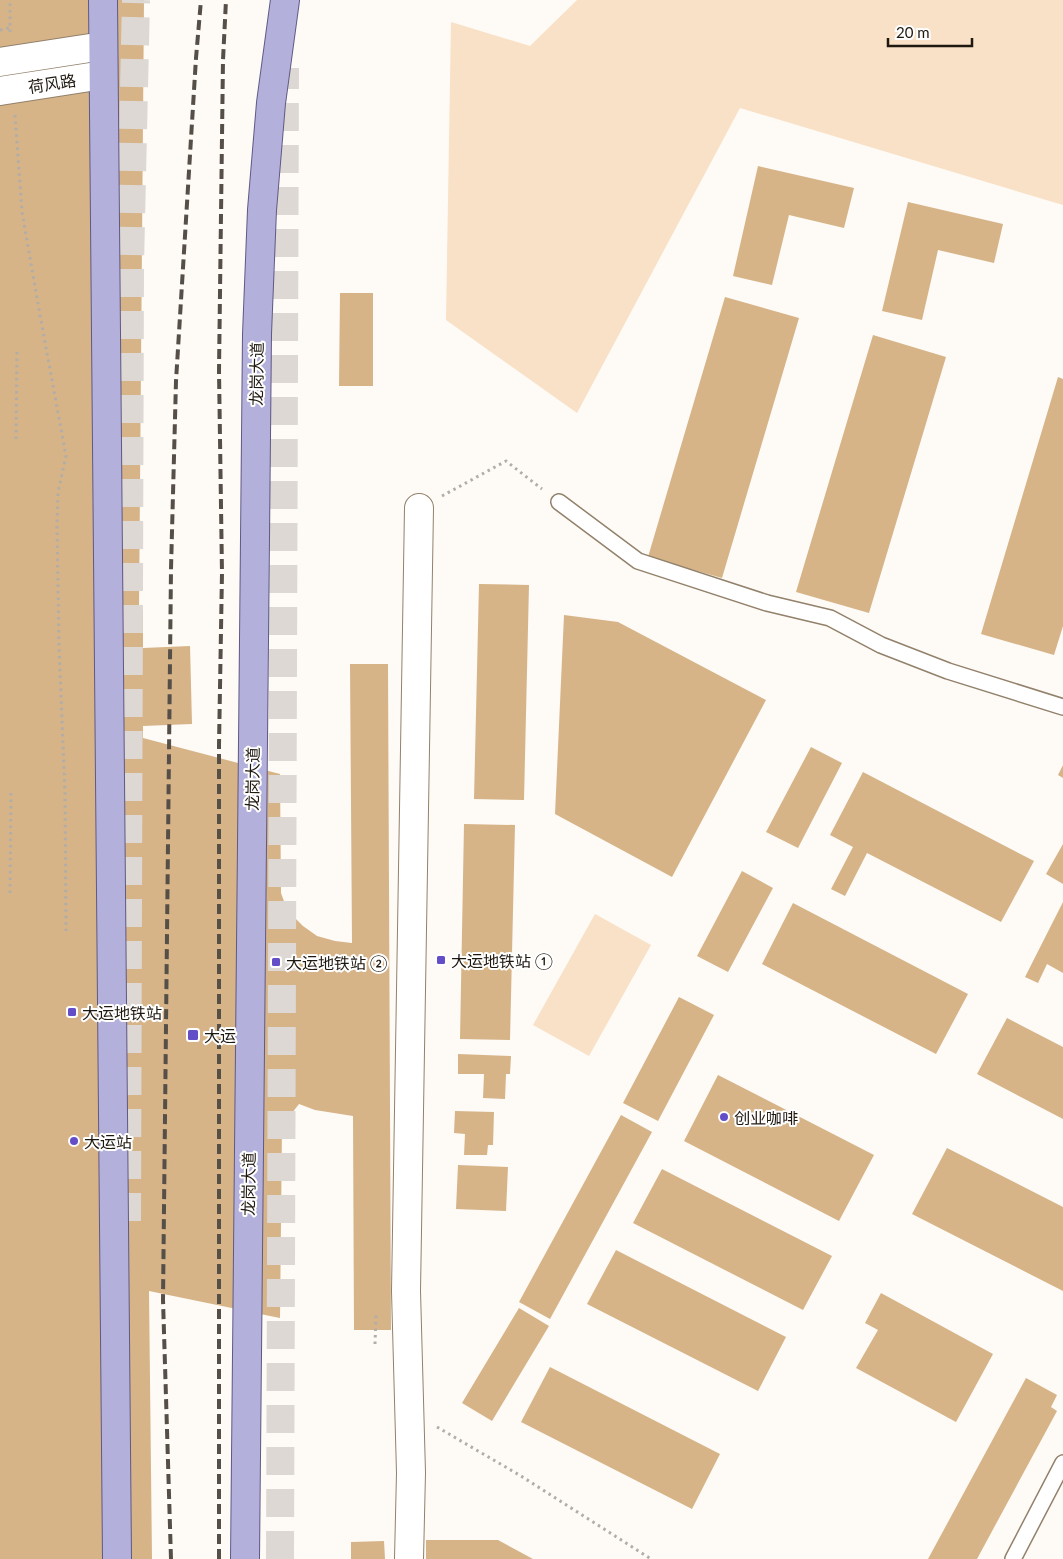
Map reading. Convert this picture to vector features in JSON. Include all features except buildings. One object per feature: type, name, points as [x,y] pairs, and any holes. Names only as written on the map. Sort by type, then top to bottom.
[{"type":"main road","points":[[103,0],[117,1559]]},
{"type":"main road","points":[[268,0],[271,103]]},
{"type":"main road","name":"龙岗大道","points":[[245,1559],[257,334],[262,210],[271,103],[284,0]]},
{"type":"street","name":"荷风路","points":[[6,61],[103,46]]},
{"type":"street","name":"荷风路","points":[[7,90],[103,75]]},
{"type":"street","points":[[409,1559],[411,1473],[406,1291],[419,508]]},
{"type":"lane","points":[[559,502],[638,561],[767,603],[830,618],[881,645],[948,671],[1063,707]]},
{"type":"lane","points":[[1013,1559],[1063,1463]]},
{"type":"path","points":[[6,61],[10,0]]},
{"type":"path","points":[[0,30],[9,28]]},
{"type":"path","points":[[7,90],[22,212],[66,456],[58,492],[57,526],[59,646],[65,792],[66,931]]},
{"type":"path","points":[[16,439],[17,348]]},
{"type":"path","points":[[419,508],[506,461],[559,502]]},
{"type":"path","points":[[10,893],[11,793]]},
{"type":"path","points":[[375,1344],[376,1315]]},
{"type":"path","points":[[434,1426],[521,1476],[651,1559]]},
{"type":"shaded area","points":[[577,0],[1063,0],[1063,205],[740,108],[577,413],[446,320],[451,22],[530,46]]},
{"type":"shaded area","points":[[595,914],[651,945],[589,1056],[533,1025]]},
{"type":"tunnel","points":[[127,1221],[130,265],[136,0]]},
{"type":"tunnel","points":[[280,1559],[285,68]]},
{"type":"railway","points":[[171,1559],[163,1300],[171,569],[176,381],[201,0]]},
{"type":"railway","points":[[219,1559],[219,745],[222,573],[219,371],[223,60],[226,0]]},
{"type":"place","name":"大运地铁站 ①","points":[[441,960]]},
{"type":"place","name":"大运地铁站 ②","points":[[276,962]]},
{"type":"place","name":"大运地铁站","points":[[72,1012]]},
{"type":"place","name":"大运","points":[[193,1035]]},
{"type":"place","name":"创业咖啡","points":[[724,1117]]},
{"type":"place","name":"大运站","points":[[74,1141]]}]
